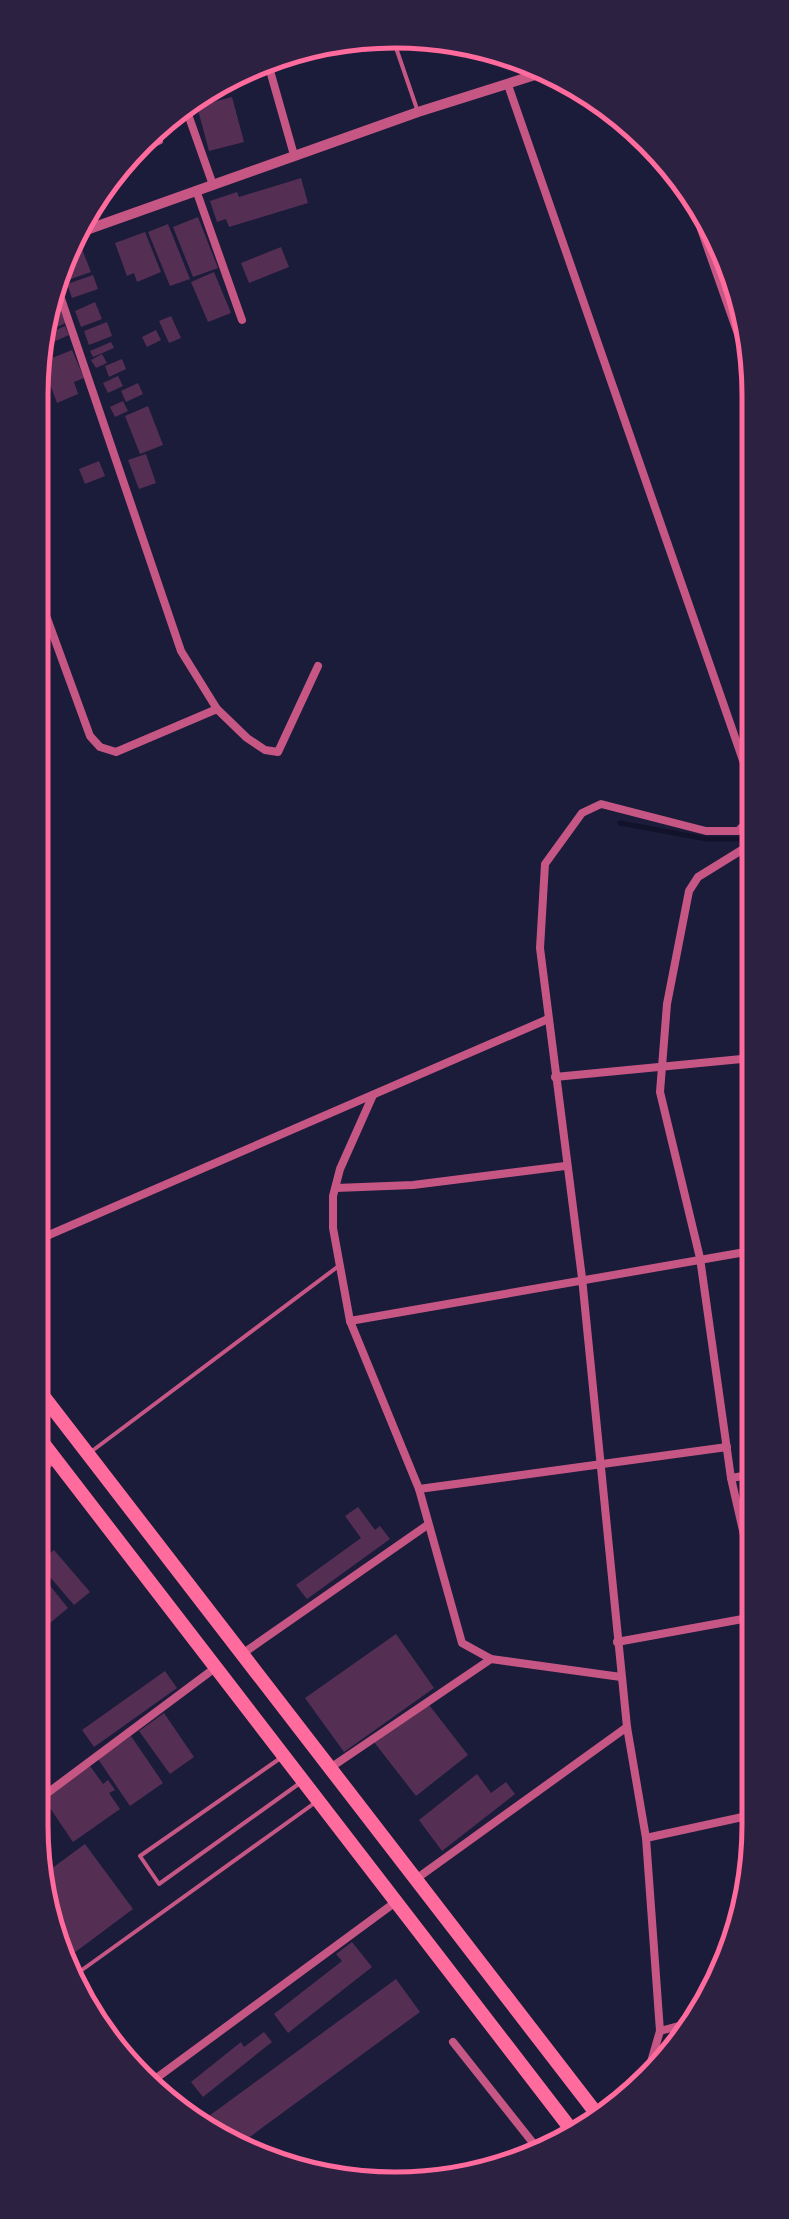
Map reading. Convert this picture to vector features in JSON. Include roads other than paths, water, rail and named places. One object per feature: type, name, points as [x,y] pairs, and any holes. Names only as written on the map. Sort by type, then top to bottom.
[{"type":"highway","points":[[48,1402],[593,2109]]},
{"type":"highway","points":[[48,1451],[568,2125]]},
{"type":"highway","points":[[480,2008],[502,1990]]},
{"type":"street","points":[[270,71],[294,156]]},
{"type":"street","points":[[90,228],[418,112],[532,76]]},
{"type":"street","points":[[508,84],[742,757]]},
{"type":"street","points":[[188,115],[213,184]]},
{"type":"street","points":[[196,190],[242,320]]},
{"type":"street","points":[[705,239],[733,319]]},
{"type":"street","points":[[61,299],[181,650],[217,710],[247,738],[278,752],[318,666]]},
{"type":"street","points":[[48,621],[90,736],[100,748],[116,752],[217,710]]},
{"type":"street","points":[[653,2055],[660,2032],[646,1838],[626,1727],[582,1278],[564,1166],[540,948],[541,888],[546,864],[582,813],[601,804],[670,824],[726,833],[742,829]]},
{"type":"street","points":[[742,850],[698,878],[689,891],[667,1004],[660,1092],[700,1258],[731,1478],[742,1526]]},
{"type":"street","points":[[48,1235],[548,1019]]},
{"type":"street","points":[[555,1077],[742,1059]]},
{"type":"street","points":[[372,1094],[336,1188],[334,1228],[340,1265],[350,1321],[418,1489],[462,1643],[491,1659],[621,1677]]},
{"type":"street","points":[[336,1188],[413,1185],[564,1166]]},
{"type":"street","points":[[350,1321],[742,1251]]},
{"type":"street","points":[[418,1489],[728,1448]]},
{"type":"street","points":[[48,1463],[54,1459]]},
{"type":"street","points":[[731,1478],[742,1476]]},
{"type":"street","points":[[242,1654],[426,1526]]},
{"type":"street","points":[[617,1642],[742,1619]]},
{"type":"street","points":[[330,1768],[415,1706],[491,1659]]},
{"type":"street","points":[[48,1793],[216,1668]]},
{"type":"street","points":[[416,1879],[626,1727]]},
{"type":"street","points":[[646,1838],[742,1817]]},
{"type":"street","points":[[158,2078],[398,1900]]},
{"type":"street","points":[[660,2032],[676,2027]]},
{"type":"street","points":[[453,2042],[533,2142]]},
{"type":"lane","points":[[396,48],[418,112]]},
{"type":"lane","points":[[88,1454],[340,1265]]},
{"type":"lane","points":[[284,1755],[140,1856],[159,1884],[304,1780]]},
{"type":"lane","points":[[80,1971],[319,1800]]},
{"type":"waterway","points":[[620,823],[707,839],[742,839]]}]
